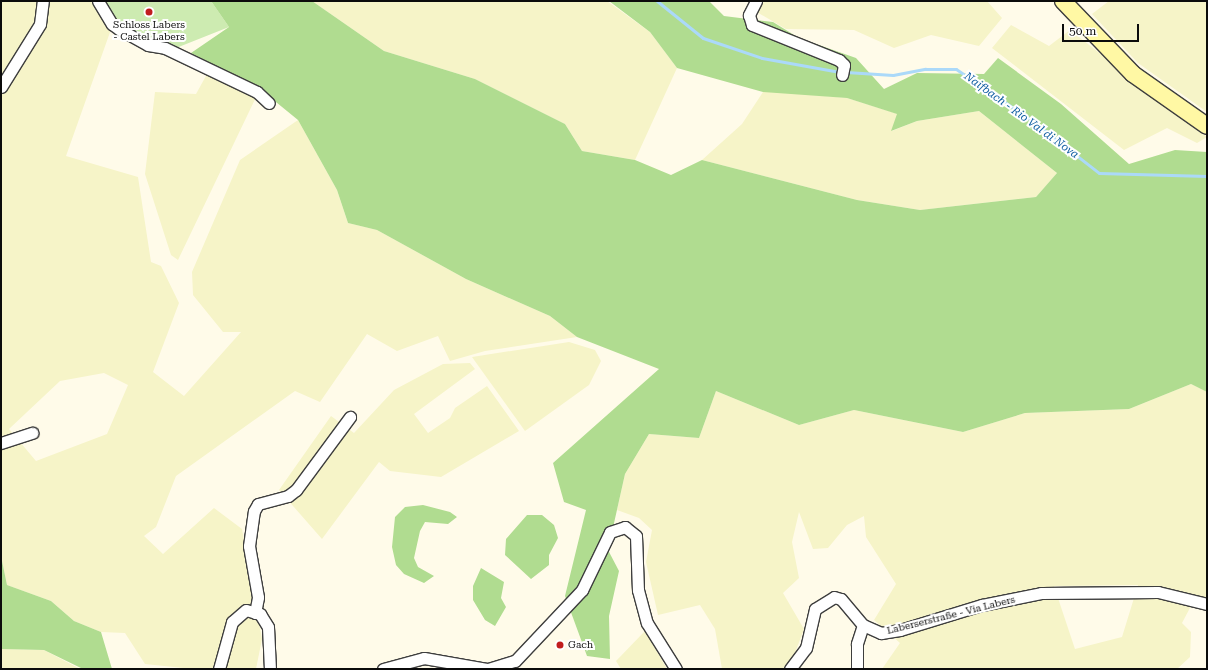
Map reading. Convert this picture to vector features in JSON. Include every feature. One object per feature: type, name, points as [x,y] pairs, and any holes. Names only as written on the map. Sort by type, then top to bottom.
[{"type":"main road","points":[[1063,1],[1133,74],[1207,126]]},
{"type":"street","points":[[1,87],[40,24],[43,1]]},
{"type":"street","points":[[98,1],[112,24],[119,29],[148,45],[164,48],[256,92],[269,103]]},
{"type":"street","points":[[756,1],[749,15],[752,25],[839,60],[843,71]]},
{"type":"street","points":[[255,613],[258,597],[249,546],[254,511],[258,504],[288,496],[296,490],[350,417]]},
{"type":"street","points":[[1,443],[32,433]]},
{"type":"street","points":[[383,669],[424,658],[492,668],[515,661],[527,651],[582,590],[610,532],[625,527],[636,536],[638,590],[647,623],[676,669]]},
{"type":"street","name":"Laberserstraße - Via Labers","points":[[863,624],[881,633],[900,630],[982,605],[1041,593],[1158,592],[1207,604]]},
{"type":"street","points":[[790,669],[806,648],[815,609],[828,600],[841,599],[863,624],[857,644],[857,669]]},
{"type":"street","points":[[219,669],[232,622],[246,610],[255,613],[268,627],[270,669]]},
{"type":"shaded area","points":[[1,1],[39,1],[40,14],[1,81]]},
{"type":"shaded area","points":[[46,1],[94,1],[114,21],[66,156],[138,177],[151,262],[161,266],[179,303],[153,372],[184,396],[241,332],[223,332],[193,295],[192,272],[240,160],[298,120],[337,190],[348,223],[377,230],[466,279],[550,316],[577,337],[485,351],[450,361],[438,336],[397,351],[367,334],[320,402],[295,391],[176,476],[156,527],[144,536],[163,554],[214,508],[242,529],[262,639],[256,669],[193,669],[145,664],[125,633],[101,632],[74,621],[51,601],[7,585],[1,556],[1,88],[7,85],[33,46],[44,18]],"holes":[[[104,373],[128,385],[107,434],[36,461],[9,429],[60,381]]]},
{"type":"shaded area","points":[[312,1],[607,1],[650,32],[677,68],[635,160],[582,151],[565,124],[475,79],[384,51]]},
{"type":"shaded area","points":[[760,1],[987,1],[1002,18],[979,46],[931,35],[894,48],[854,30],[786,29],[755,11]]},
{"type":"shaded area","points":[[1109,1],[1207,1],[1207,112],[1138,63],[1092,14]]},
{"type":"shaded area","points":[[1011,25],[1049,46],[1070,30],[1207,137],[1197,143],[1167,128],[1124,150],[992,48]]},
{"type":"shaded area","points":[[212,65],[260,89],[178,260],[171,255],[145,174],[155,92],[196,94]]},
{"type":"shaded area","points":[[769,91],[847,98],[898,114],[892,131],[917,121],[979,111],[1057,173],[1036,197],[920,210],[857,200],[702,160],[742,124],[763,92]]},
{"type":"shaded area","points":[[569,342],[595,350],[601,361],[589,385],[525,431],[472,357]]},
{"type":"shaded area","points":[[470,363],[475,369],[414,414],[428,433],[450,418],[455,408],[487,386],[519,431],[441,477],[390,471],[379,462],[322,539],[279,490],[331,416],[354,433],[394,390],[443,364]]},
{"type":"shaded area","points":[[1191,384],[1207,392],[1207,599],[1191,606],[1182,623],[1191,632],[1190,657],[1177,669],[882,669],[900,643],[874,620],[896,584],[866,537],[864,516],[847,525],[828,548],[813,549],[799,512],[792,542],[799,578],[783,593],[804,629],[789,669],[722,669],[715,629],[700,605],[658,615],[646,562],[652,530],[639,518],[617,510],[625,474],[649,434],[699,438],[716,391],[799,425],[854,410],[963,432],[1025,413],[1129,409]],"holes":[[[1138,585],[1122,637],[1075,649],[1054,586]]]},
{"type":"shaded area","points":[[645,631],[667,669],[621,669],[616,661]]},
{"type":"shaded area","points":[[1,649],[44,650],[80,669],[1,669]]},
{"type":"green space","points":[[103,1],[211,1],[229,27],[161,54],[138,33],[114,21]]},
{"type":"green space","points":[[211,1],[312,1],[384,51],[475,79],[565,124],[582,151],[635,160],[671,175],[702,160],[857,200],[920,210],[1036,197],[1057,173],[979,111],[917,121],[891,131],[897,114],[847,98],[763,92],[677,68],[650,32],[609,1],[709,1],[724,16],[773,22],[799,38],[856,58],[884,89],[917,73],[984,74],[998,58],[1061,104],[1129,164],[1175,150],[1207,152],[1207,392],[1191,384],[1129,409],[1025,413],[963,432],[854,410],[799,425],[716,391],[699,438],[649,434],[625,474],[608,550],[619,571],[609,616],[610,659],[587,656],[565,596],[586,510],[564,502],[553,463],[659,369],[577,337],[550,316],[466,279],[377,230],[348,223],[337,190],[298,120],[260,89],[191,53],[229,27]]},
{"type":"green space","points":[[423,505],[450,512],[457,517],[448,524],[425,522],[420,531],[414,558],[418,567],[434,576],[424,583],[404,574],[396,565],[392,547],[395,517],[405,507]]},
{"type":"green space","points":[[527,515],[542,515],[554,525],[558,538],[549,555],[549,565],[531,579],[505,555],[506,539]]},
{"type":"green space","points":[[1,556],[7,585],[51,601],[74,621],[101,632],[112,669],[83,669],[44,650],[1,649]]},
{"type":"green space","points":[[481,568],[504,582],[501,598],[506,607],[495,626],[485,620],[473,600],[473,586]]},
{"type":"waterway","name":"Naifbach - Rio Val di Nova","points":[[657,1],[703,38],[762,58],[840,72]]},
{"type":"waterway","name":"Naifbach - Rio Val di Nova","points":[[846,72],[893,75],[925,69],[956,69],[1031,120],[1099,173],[1207,176]]},
{"type":"place","name":"Schloss Labers - Castel Labers","points":[[149,12]]},
{"type":"place","name":"Gach","points":[[560,645]]}]
